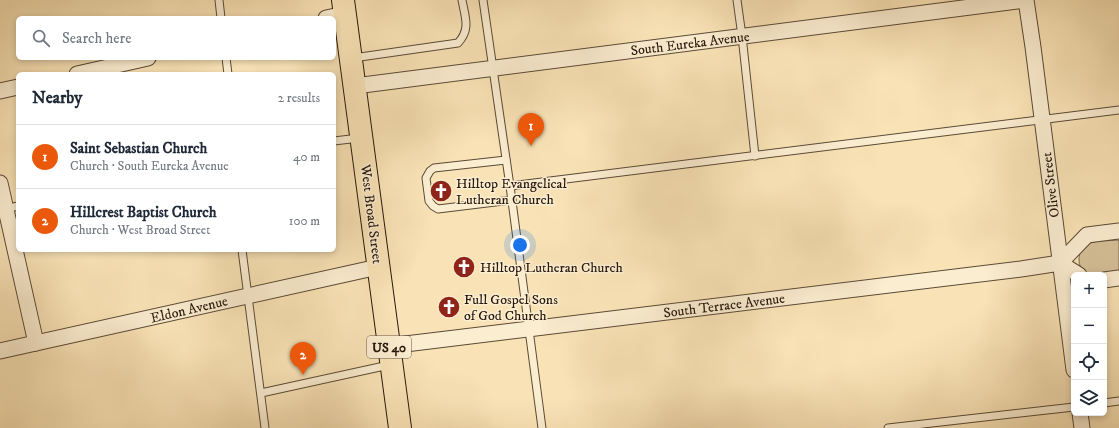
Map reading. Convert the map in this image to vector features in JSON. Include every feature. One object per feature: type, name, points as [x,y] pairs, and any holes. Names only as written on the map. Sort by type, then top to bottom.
[{"type":"main road","name":"West Broad Street","points":[[338,11],[351,58],[400,428]]},
{"type":"street","name":"South Eureka Avenue","points":[[355,86],[1025,0]]},
{"type":"street","name":"Olive Street","points":[[1025,0],[1043,120],[1071,347]]},
{"type":"street","points":[[86,72],[139,60]]},
{"type":"street","points":[[0,91],[16,87]]},
{"type":"street","points":[[0,183],[8,208],[16,247]]},
{"type":"street","points":[[1074,272],[1060,263],[1087,235],[1119,231]]},
{"type":"street","points":[[17,252],[36,343]]},
{"type":"street","name":"South Terrace Avenue","points":[[390,355],[529,329],[1060,263]]},
{"type":"street","name":"Eldon Avenue","points":[[0,351],[378,267]]},
{"type":"street","points":[[1107,280],[1119,278]]},
{"type":"street","points":[[1080,416],[1082,428]]},
{"type":"lane","points":[[219,0],[221,16]]},
{"type":"lane","points":[[351,58],[458,43],[463,38],[466,31],[462,0]]},
{"type":"lane","points":[[483,0],[512,200],[542,428]]},
{"type":"lane","points":[[737,0],[755,156]]},
{"type":"lane","points":[[226,60],[228,72]]},
{"type":"lane","points":[[510,186],[1119,110]]},
{"type":"lane","points":[[336,141],[362,138]]},
{"type":"lane","points":[[506,160],[434,168],[430,171],[426,178],[429,201],[438,209],[512,200]]},
{"type":"lane","points":[[242,252],[265,428]]},
{"type":"lane","points":[[260,393],[390,355]]},
{"type":"lane","points":[[1107,403],[1119,401]]},
{"type":"lane","points":[[888,428],[1071,407]]},
{"type":"shaded area","points":[[1119,240],[1119,271],[1107,273],[1084,271],[1079,263],[1082,250],[1088,244]]},
{"type":"place","name":"Saint Sebastian Church","points":[[531,146]]},
{"type":"place","name":"Hilltop Evangelical Lutheran Church","points":[[441,191]]},
{"type":"place","name":"Hilltop Lutheran Church","points":[[464,267]]},
{"type":"place","name":"Full Gospel Sons of God Church","points":[[449,307]]},
{"type":"place","name":"Hillcrest Baptist Church","points":[[303,375]]}]
